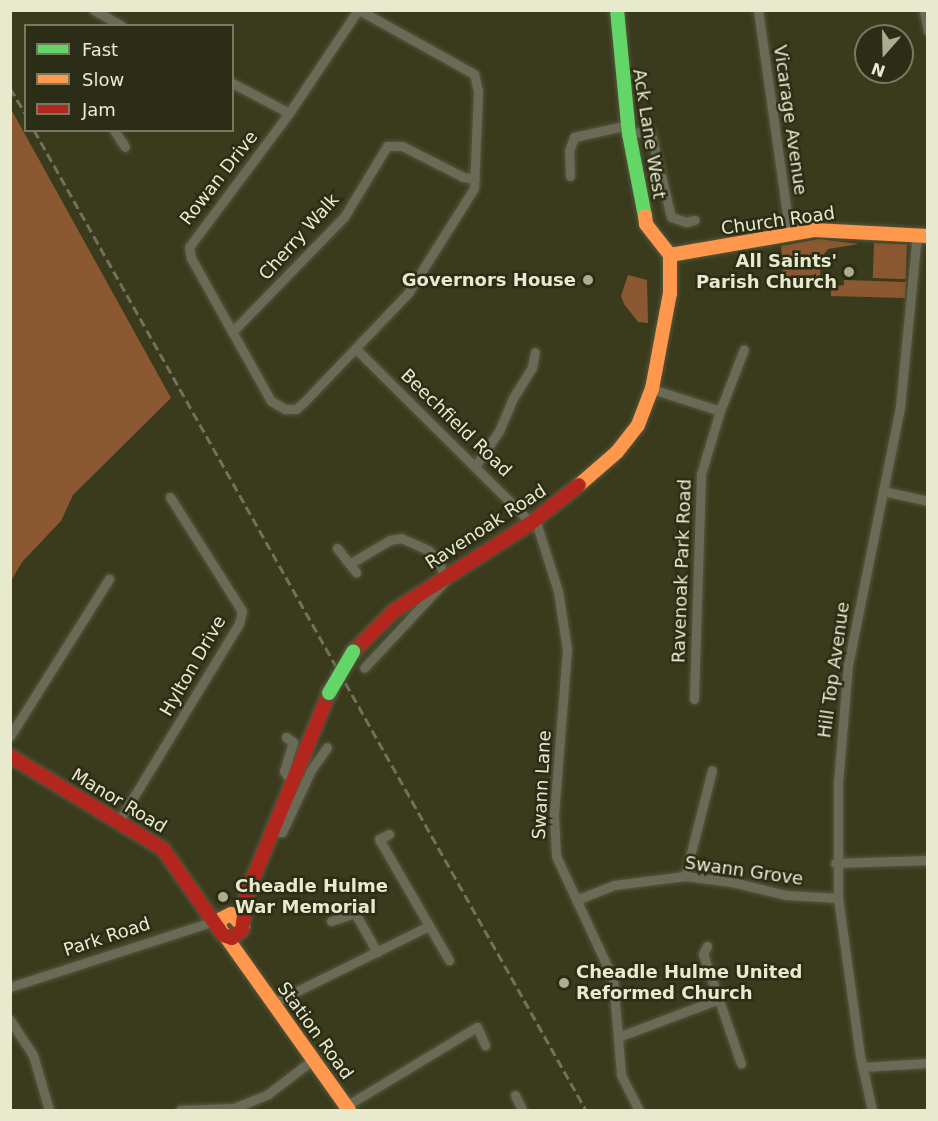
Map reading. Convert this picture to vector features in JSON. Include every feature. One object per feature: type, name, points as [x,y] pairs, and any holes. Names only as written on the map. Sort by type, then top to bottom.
[{"type":"main road","name":"Ack Lane West","points":[[617,10],[628,129],[646,224],[670,255]]},
{"type":"main road","name":"Church Road","points":[[670,255],[790,234],[844,230],[922,235]]},
{"type":"main road","name":"Ravenoak Road","points":[[241,930],[247,892],[270,832],[329,693],[353,652],[395,610],[444,575],[533,521],[617,452],[638,425],[652,389],[670,293],[670,255]]},
{"type":"main road","name":"Manor Road","points":[[10,756],[164,849],[195,891],[223,923]]},
{"type":"main road","name":"Ravenoak Road","points":[[223,923],[247,892]]},
{"type":"main road","points":[[240,919],[241,930],[232,938],[223,923],[240,919]]},
{"type":"main road","name":"Station Road","points":[[223,923],[250,974],[315,1058],[348,1108]]},
{"type":"main road","name":"Station Road","points":[[241,930],[250,974]]},
{"type":"street","points":[[94,10],[118,24]]},
{"type":"street","points":[[358,10],[474,74],[478,91],[475,179]]},
{"type":"street","name":"Rowan Drive","points":[[358,10],[289,113],[189,247],[191,258],[271,401],[285,409],[296,409],[408,293],[470,196],[475,179]]},
{"type":"street","name":"Vicarage Avenue","points":[[758,10],[790,234]]},
{"type":"street","points":[[924,10],[927,31]]},
{"type":"street","points":[[234,84],[289,113]]},
{"type":"street","points":[[570,176],[569,151],[574,136],[628,129],[654,130],[671,217],[695,220]]},
{"type":"street","points":[[115,132],[125,147]]},
{"type":"street","name":"Cherry Walk","points":[[232,332],[344,217],[387,147],[402,146],[463,177],[475,179]]},
{"type":"street","name":"Hill Top Avenue","points":[[872,1110],[862,1067],[835,863],[848,665],[906,364],[922,235]]},
{"type":"street","name":"Beechfield Road","points":[[356,349],[533,521]]},
{"type":"street","name":"Ravenoak Park Road","points":[[694,699],[701,474],[720,411],[744,349]]},
{"type":"street","points":[[476,465],[499,431],[513,398],[536,369],[535,352]]},
{"type":"street","points":[[652,389],[720,411]]},
{"type":"street","points":[[883,491],[927,501]]},
{"type":"street","name":"Hylton Drive","points":[[119,821],[239,624],[242,611],[170,497]]},
{"type":"street","name":"Swann Lane","points":[[533,521],[558,591],[567,649],[554,840],[556,856],[613,979],[621,1075],[639,1110]]},
{"type":"street","points":[[337,548],[353,568],[390,540],[400,538],[428,550],[437,558],[444,575],[443,586],[392,634],[364,668]]},
{"type":"street","points":[[10,736],[109,579]]},
{"type":"street","points":[[286,737],[293,742],[284,771],[292,782]]},
{"type":"street","name":"Ravenoak Road","points":[[270,832],[282,832],[311,770],[327,747]]},
{"type":"street","points":[[685,876],[712,770]]},
{"type":"street","points":[[388,834],[379,839],[427,927],[449,960]]},
{"type":"street","points":[[835,863],[927,860]]},
{"type":"street","name":"Swann Grove","points":[[576,900],[614,885],[685,876],[732,882],[786,896],[838,898]]},
{"type":"street","points":[[331,921],[355,913],[377,952]]},
{"type":"street","name":"Park Road","points":[[10,987],[223,923]]},
{"type":"street","points":[[273,1003],[427,927]]},
{"type":"street","points":[[707,946],[703,954],[741,1064]]},
{"type":"street","points":[[618,1036],[719,999]]},
{"type":"street","points":[[10,1020],[33,1055],[49,1110]]},
{"type":"street","points":[[348,1108],[477,1027],[485,1045]]},
{"type":"street","points":[[180,1110],[234,1108],[268,1094],[315,1058]]},
{"type":"street","points":[[862,1067],[927,1063]]},
{"type":"street","points":[[515,1095],[522,1110]]},
{"type":"shaded area","points":[[11,109],[171,398],[73,495],[61,521],[22,562],[11,581]]},
{"type":"shaded area","points":[[819,239],[859,244],[828,249],[821,258],[820,277],[784,287],[781,246]]},
{"type":"shaded area","points":[[874,243],[907,244],[906,279],[873,278]]},
{"type":"shaded area","points":[[628,275],[647,280],[648,323],[638,322],[624,304],[621,296]]},
{"type":"shaded area","points":[[844,280],[906,282],[905,298],[831,296],[831,287],[844,285]]},
{"type":"railway","points":[[10,88],[24,112]]},
{"type":"railway","points":[[35,132],[586,1110]]},
{"type":"traffic: fast","points":[[617,10],[629,134],[645,216]]},
{"type":"traffic: fast","points":[[329,693],[353,652]]},
{"type":"traffic: slow","points":[[579,485],[617,452],[638,425],[652,389],[670,293],[670,255],[646,224],[645,216]]},
{"type":"traffic: slow","points":[[670,255],[814,230],[928,236]]},
{"type":"traffic: slow","points":[[243,926],[231,914],[221,919],[219,927],[349,1110]]},
{"type":"traffic: jam","points":[[353,652],[395,610],[531,523],[579,485]]},
{"type":"traffic: jam","points":[[223,935],[232,938],[242,930],[247,893],[329,693]]},
{"type":"traffic: jam","points":[[10,756],[163,849],[220,931]]},
{"type":"place","name":"All Saints' Parish Church","points":[[849,272]]},
{"type":"place","name":"Governors House","points":[[588,280]]},
{"type":"place","name":"Cheadle Hulme War Memorial","points":[[223,897]]},
{"type":"place","name":"Cheadle Hulme United Reformed Church","points":[[564,983]]}]
